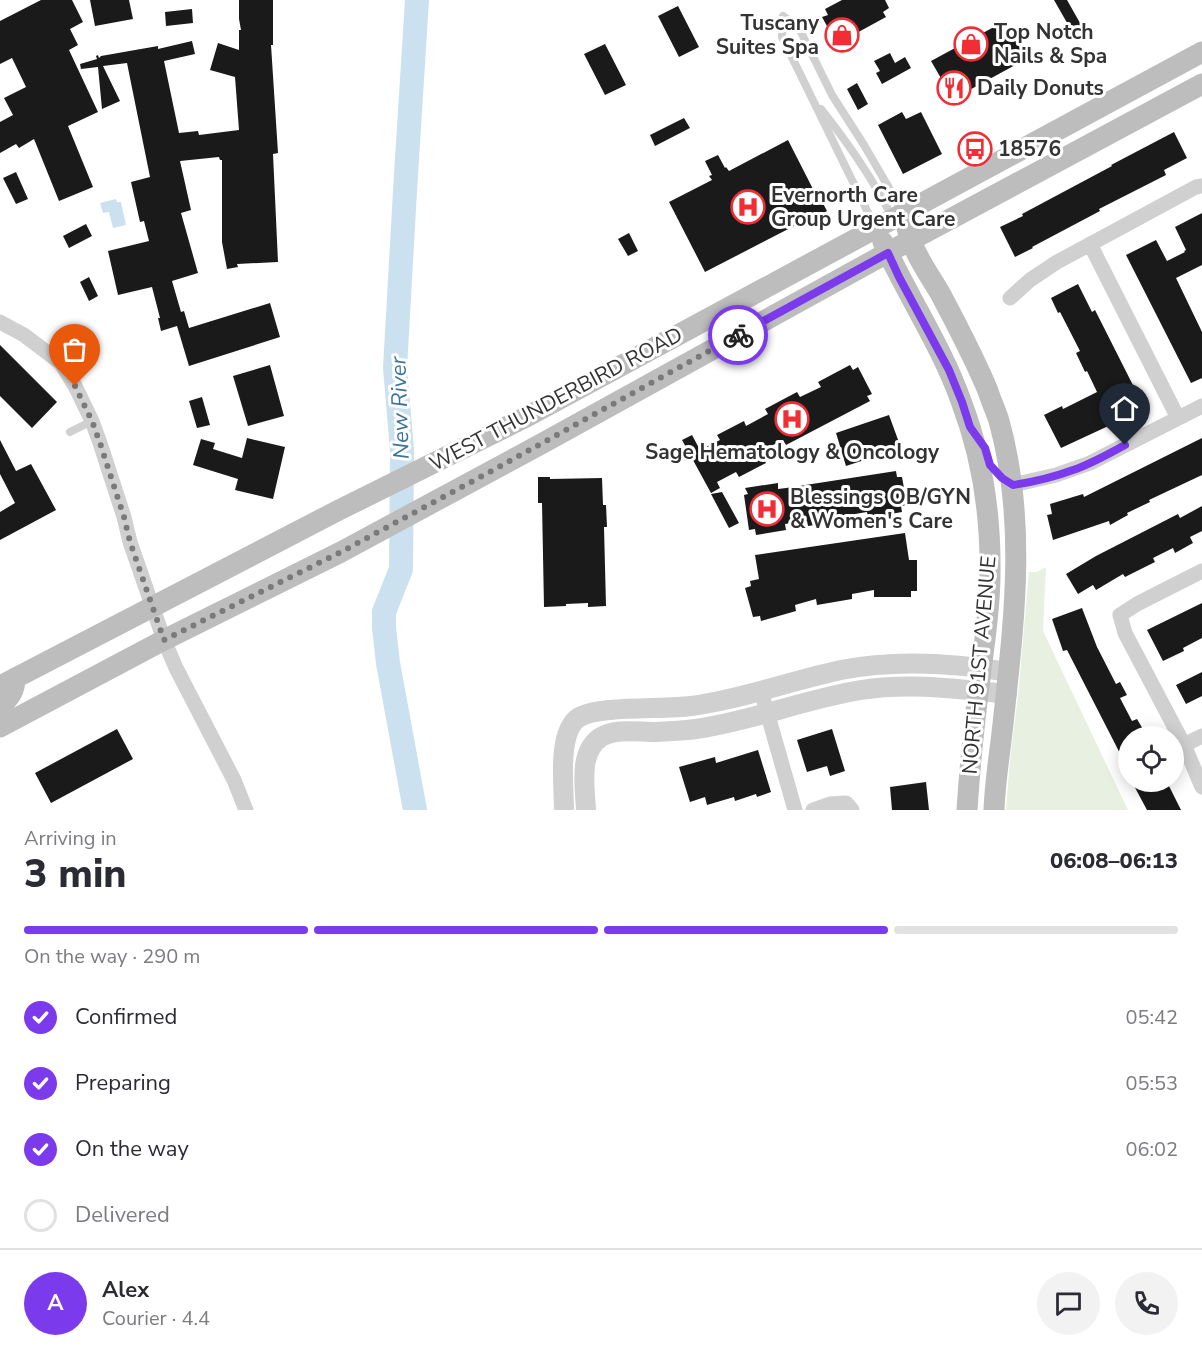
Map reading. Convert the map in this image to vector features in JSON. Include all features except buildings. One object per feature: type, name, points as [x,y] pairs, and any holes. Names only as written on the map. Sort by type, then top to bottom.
[{"type":"main road","name":"WEST THUNDERBIRD ROAD","points":[[896,226],[1202,52]]},
{"type":"main road","name":"WEST THUNDERBIRD ROAD","points":[[8,682],[339,510],[496,433],[896,226],[1202,84]]},
{"type":"main road","name":"NORTH 91ST AVENUE","points":[[896,226],[888,253],[949,370],[962,402],[980,469],[989,530],[990,575],[987,623],[967,810]]},
{"type":"main road","name":"NORTH 91ST AVENUE","points":[[896,226],[975,360],[999,419],[1013,485],[1017,576],[1014,626],[994,810]]},
{"type":"main road","name":"WEST THUNDERBIRD ROAD","points":[[0,727],[164,640],[341,552],[888,253]]},
{"type":"main road","points":[[970,427],[985,448],[990,465],[1002,478],[1013,485]]},
{"type":"main road","points":[[0,706],[8,700],[15,688],[8,682]]},
{"type":"street","points":[[1010,298],[1030,280],[1057,262],[1196,187],[1202,186]]},
{"type":"street","points":[[1090,244],[1178,418]]},
{"type":"street","points":[[0,322],[24,335],[61,363],[75,386],[92,421],[164,640],[234,780],[246,810]]},
{"type":"street","points":[[1013,485],[1056,475],[1090,463],[1202,406]]},
{"type":"street","points":[[1174,726],[1125,633],[1120,615],[1202,571]]},
{"type":"street","points":[[564,810],[563,754],[565,742],[577,718],[601,711],[674,708],[720,702],[864,666],[918,663],[981,667],[1009,672]]},
{"type":"street","points":[[586,810],[585,761],[592,747],[601,737],[615,732],[680,731],[723,725],[832,696],[880,688],[919,686],[1006,694]]},
{"type":"street","points":[[761,692],[795,810]]},
{"type":"street","points":[[1202,736],[1184,746],[1202,787]]},
{"type":"street","points":[[813,810],[830,804],[849,806]]},
{"type":"lane","name":"NORTH 91ST AVENUE","points":[[783,16],[799,28],[832,96],[864,145],[896,226],[852,178],[782,37],[783,16]]},
{"type":"lane","points":[[810,97],[866,171],[883,198],[896,226]]},
{"type":"lane","points":[[70,432],[92,421]]},
{"type":"green space","points":[[1046,567],[1043,631],[1128,810],[1006,810],[1029,572],[1037,572]]},
{"type":"water","points":[[116,199],[117,202],[121,202],[126,225],[113,228],[109,212],[103,213],[100,203]]},
{"type":"waterway","name":"New River","points":[[415,810],[388,663],[384,612],[401,569],[402,450],[395,368],[417,0]]},
{"type":"way so far","points":[[75,386],[100,443],[130,542],[164,640],[341,552],[738,335]]},
{"type":"place","name":"Tuscany Suites Spa","points":[[842,35]]},
{"type":"place","name":"Top Notch Nails & Spa","points":[[971,44]]},
{"type":"place","name":"Daily Donuts","points":[[954,88]]},
{"type":"place","name":"18576","points":[[975,149]]},
{"type":"place","name":"Evernorth Care Group Urgent Care","points":[[748,207]]},
{"type":"place","name":"Sage Hematology & Oncology","points":[[792,419]]},
{"type":"place","name":"Blessings OB/GYN & Women's Care","points":[[767,509]]},
{"type":"route","points":[[738,335],[888,253],[949,370],[970,427],[985,448],[990,465],[1002,478],[1013,485],[1032,482],[1073,470],[1125,445]]}]
